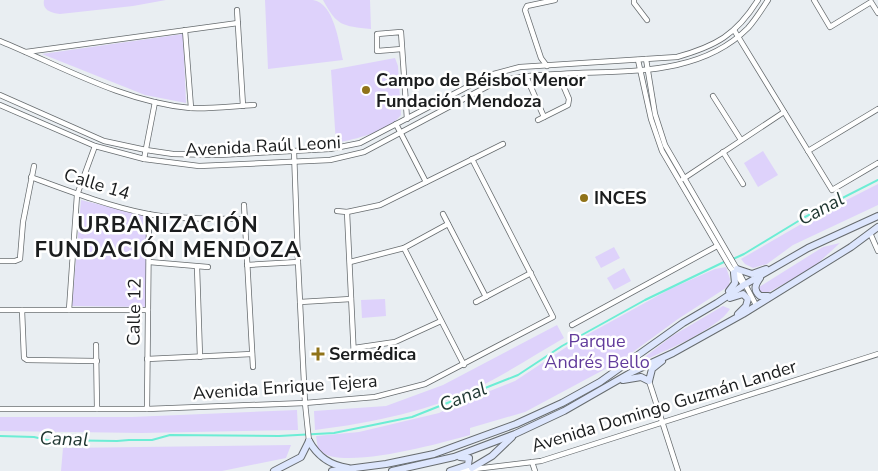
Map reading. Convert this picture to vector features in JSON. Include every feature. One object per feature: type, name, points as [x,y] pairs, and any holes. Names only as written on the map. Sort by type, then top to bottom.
[{"type":"main road","points":[[332,471],[434,454],[516,424],[562,403],[622,367],[683,323],[744,285],[808,248],[878,216]]},
{"type":"main road","points":[[392,471],[454,457],[515,434],[564,411],[614,382],[666,357],[726,323],[851,247],[878,226]]},
{"type":"main road","points":[[717,303],[734,286],[734,268],[752,274],[771,267],[775,268]]},
{"type":"main road","points":[[764,274],[756,284],[756,293],[764,297],[773,295]]},
{"type":"main road","points":[[717,303],[743,294],[748,298],[746,306],[726,323]]},
{"type":"main road","points":[[614,382],[641,377],[649,381],[652,369],[666,357]]},
{"type":"main road","points":[[472,468],[496,453],[515,434]]},
{"type":"main road","points":[[310,441],[315,451],[330,463],[359,468]]},
{"type":"main road","points":[[274,471],[301,457],[310,441]]},
{"type":"main road","points":[[450,471],[465,467],[469,463],[469,458],[467,457],[454,457]]},
{"type":"street","points":[[547,66],[541,58],[525,10],[527,6],[532,4],[555,0]]},
{"type":"street","points":[[634,0],[634,3],[646,20]]},
{"type":"street","name":"Avenida Raúl Leoni","points":[[1,97],[104,140],[146,150],[173,154],[219,156],[330,149],[360,143],[502,71],[520,67],[677,57],[701,50],[729,35],[747,17],[758,0]]},
{"type":"street","points":[[814,0],[830,27],[871,2],[878,13]]},
{"type":"street","name":"Avenida Raúl Leoni","points":[[0,105],[95,146],[144,159],[199,166],[295,160],[330,160],[364,152],[490,85],[504,80],[526,76],[640,70],[677,66],[709,56],[738,37],[755,20],[767,1]]},
{"type":"street","points":[[237,10],[243,106]]},
{"type":"street","points":[[25,52],[238,23]]},
{"type":"street","points":[[185,30],[191,108]]},
{"type":"street","points":[[734,30],[832,190],[878,163]]},
{"type":"street","points":[[402,49],[377,51],[377,34],[401,32],[402,49],[406,119]]},
{"type":"street","points":[[0,41],[123,93],[155,102],[191,108],[254,105]]},
{"type":"street","points":[[646,59],[655,114],[665,145],[718,246],[723,250]]},
{"type":"street","points":[[638,60],[651,120],[662,151],[682,180],[756,305]]},
{"type":"street","points":[[526,76],[544,117]]},
{"type":"street","points":[[487,77],[490,85]]},
{"type":"street","points":[[538,120],[568,105],[569,99],[562,85]]},
{"type":"street","points":[[714,96],[741,140]]},
{"type":"street","points":[[144,159],[155,102]]},
{"type":"street","points":[[808,151],[878,109]]},
{"type":"street","points":[[682,180],[784,112]]},
{"type":"street","points":[[396,124],[426,182]]},
{"type":"street","points":[[338,212],[380,205],[503,144]]},
{"type":"street","points":[[69,310],[77,195],[95,146]]},
{"type":"street","points":[[294,151],[305,403],[310,441]]},
{"type":"street","points":[[723,152],[744,184]]},
{"type":"street","points":[[472,159],[531,273],[476,302]]},
{"type":"street","points":[[0,261],[16,261],[20,259],[23,222],[34,166]]},
{"type":"street","name":"Calle 14","points":[[31,177],[77,195],[149,214],[189,218],[244,218]]},
{"type":"street","points":[[244,206],[253,366]]},
{"type":"street","points":[[347,212],[354,358]]},
{"type":"street","name":"Calle 12","points":[[147,409],[149,214]]},
{"type":"street","points":[[443,214],[486,297]]},
{"type":"street","points":[[350,262],[404,248],[448,224]]},
{"type":"street","points":[[870,233],[878,251]]},
{"type":"street","points":[[572,325],[718,246]]},
{"type":"street","points":[[404,248],[464,365]]},
{"type":"street","points":[[149,262],[208,267]]},
{"type":"street","points":[[247,265],[298,262]]},
{"type":"street","points":[[198,267],[200,358]]},
{"type":"street","name":"Avenida Enrique Tejera","points":[[0,409],[147,409],[305,403],[375,397],[425,384],[553,317],[531,273]]},
{"type":"street","points":[[300,302],[352,299]]},
{"type":"street","points":[[0,310],[148,310]]},
{"type":"street","points":[[22,310],[22,354],[24,358],[27,360],[97,361]]},
{"type":"street","points":[[354,348],[395,342],[441,321]]},
{"type":"street","points":[[96,345],[98,409]]},
{"type":"street","points":[[147,359],[200,358],[252,354]]},
{"type":"street","name":"Avenida Domingo Guzmán Lander","points":[[454,471],[532,462],[663,423],[878,354]]},
{"type":"street","points":[[649,381],[678,471]]},
{"type":"street","points":[[532,462],[535,471]]},
{"type":"green space","points":[[44,0],[166,0],[133,6],[60,14],[46,9]]},
{"type":"green space","points":[[265,0],[313,0],[320,3],[331,16],[343,60],[268,69]]},
{"type":"green space","points":[[323,0],[370,0],[371,29],[353,27],[341,23],[332,15]]},
{"type":"green space","points":[[183,34],[186,103],[145,95],[42,54]]},
{"type":"green space","name":"Campo de Béisbol Menor Fundación Mendoza","points":[[395,58],[398,66],[401,115],[380,130],[336,143],[331,70]]},
{"type":"green space","points":[[763,151],[778,175],[758,187],[744,163]]},
{"type":"green space","points":[[878,184],[878,205],[793,245],[767,264],[753,268],[745,264],[741,259],[815,216]]},
{"type":"green space","points":[[81,200],[147,216],[146,307],[72,306]]},
{"type":"green space","points":[[840,243],[817,264],[795,278],[767,293],[759,292],[759,287],[823,247]]},
{"type":"green space","points":[[614,247],[620,258],[601,268],[595,257]]},
{"type":"green space","name":"Parque Andrés Bello","points":[[726,267],[730,279],[729,286],[678,319],[622,360],[525,412],[470,428],[470,435],[392,454],[349,458],[332,456],[319,449],[316,436],[359,432],[439,413],[515,381],[574,342],[670,289],[715,269]]},
{"type":"green space","points":[[624,268],[631,281],[614,290],[607,278]]},
{"type":"green space","points":[[385,299],[386,316],[362,318],[361,300]]},
{"type":"green space","points":[[723,306],[730,309],[714,325],[659,354],[637,363],[672,336]]},
{"type":"green space","points":[[557,325],[564,338],[505,373],[466,393],[402,414],[358,424],[315,430],[314,411],[386,406],[443,385]]},
{"type":"green space","points":[[297,410],[298,430],[142,433],[0,431],[0,417],[132,417]]},
{"type":"green space","points":[[291,445],[286,458],[222,471],[61,471],[63,448]]},
{"type":"waterway","name":"Canal","points":[[733,259],[805,217],[878,180]]},
{"type":"waterway","name":"Canal","points":[[0,436],[34,437],[47,440],[117,441],[152,440],[170,435],[279,436],[334,433],[412,417],[518,375],[562,346],[645,300],[726,261]]},
{"type":"place","name":"Campo de Béisbol Menor Fundación Mendoza","points":[[366,90]]},
{"type":"place","name":"INCES","points":[[584,198]]},
{"type":"place","name":"Sermédica","points":[[318,354]]},
{"type":"district","name":"URBANIZACIÓN FUNDACIÓN MENDOZA","points":[[168,238]]}]
